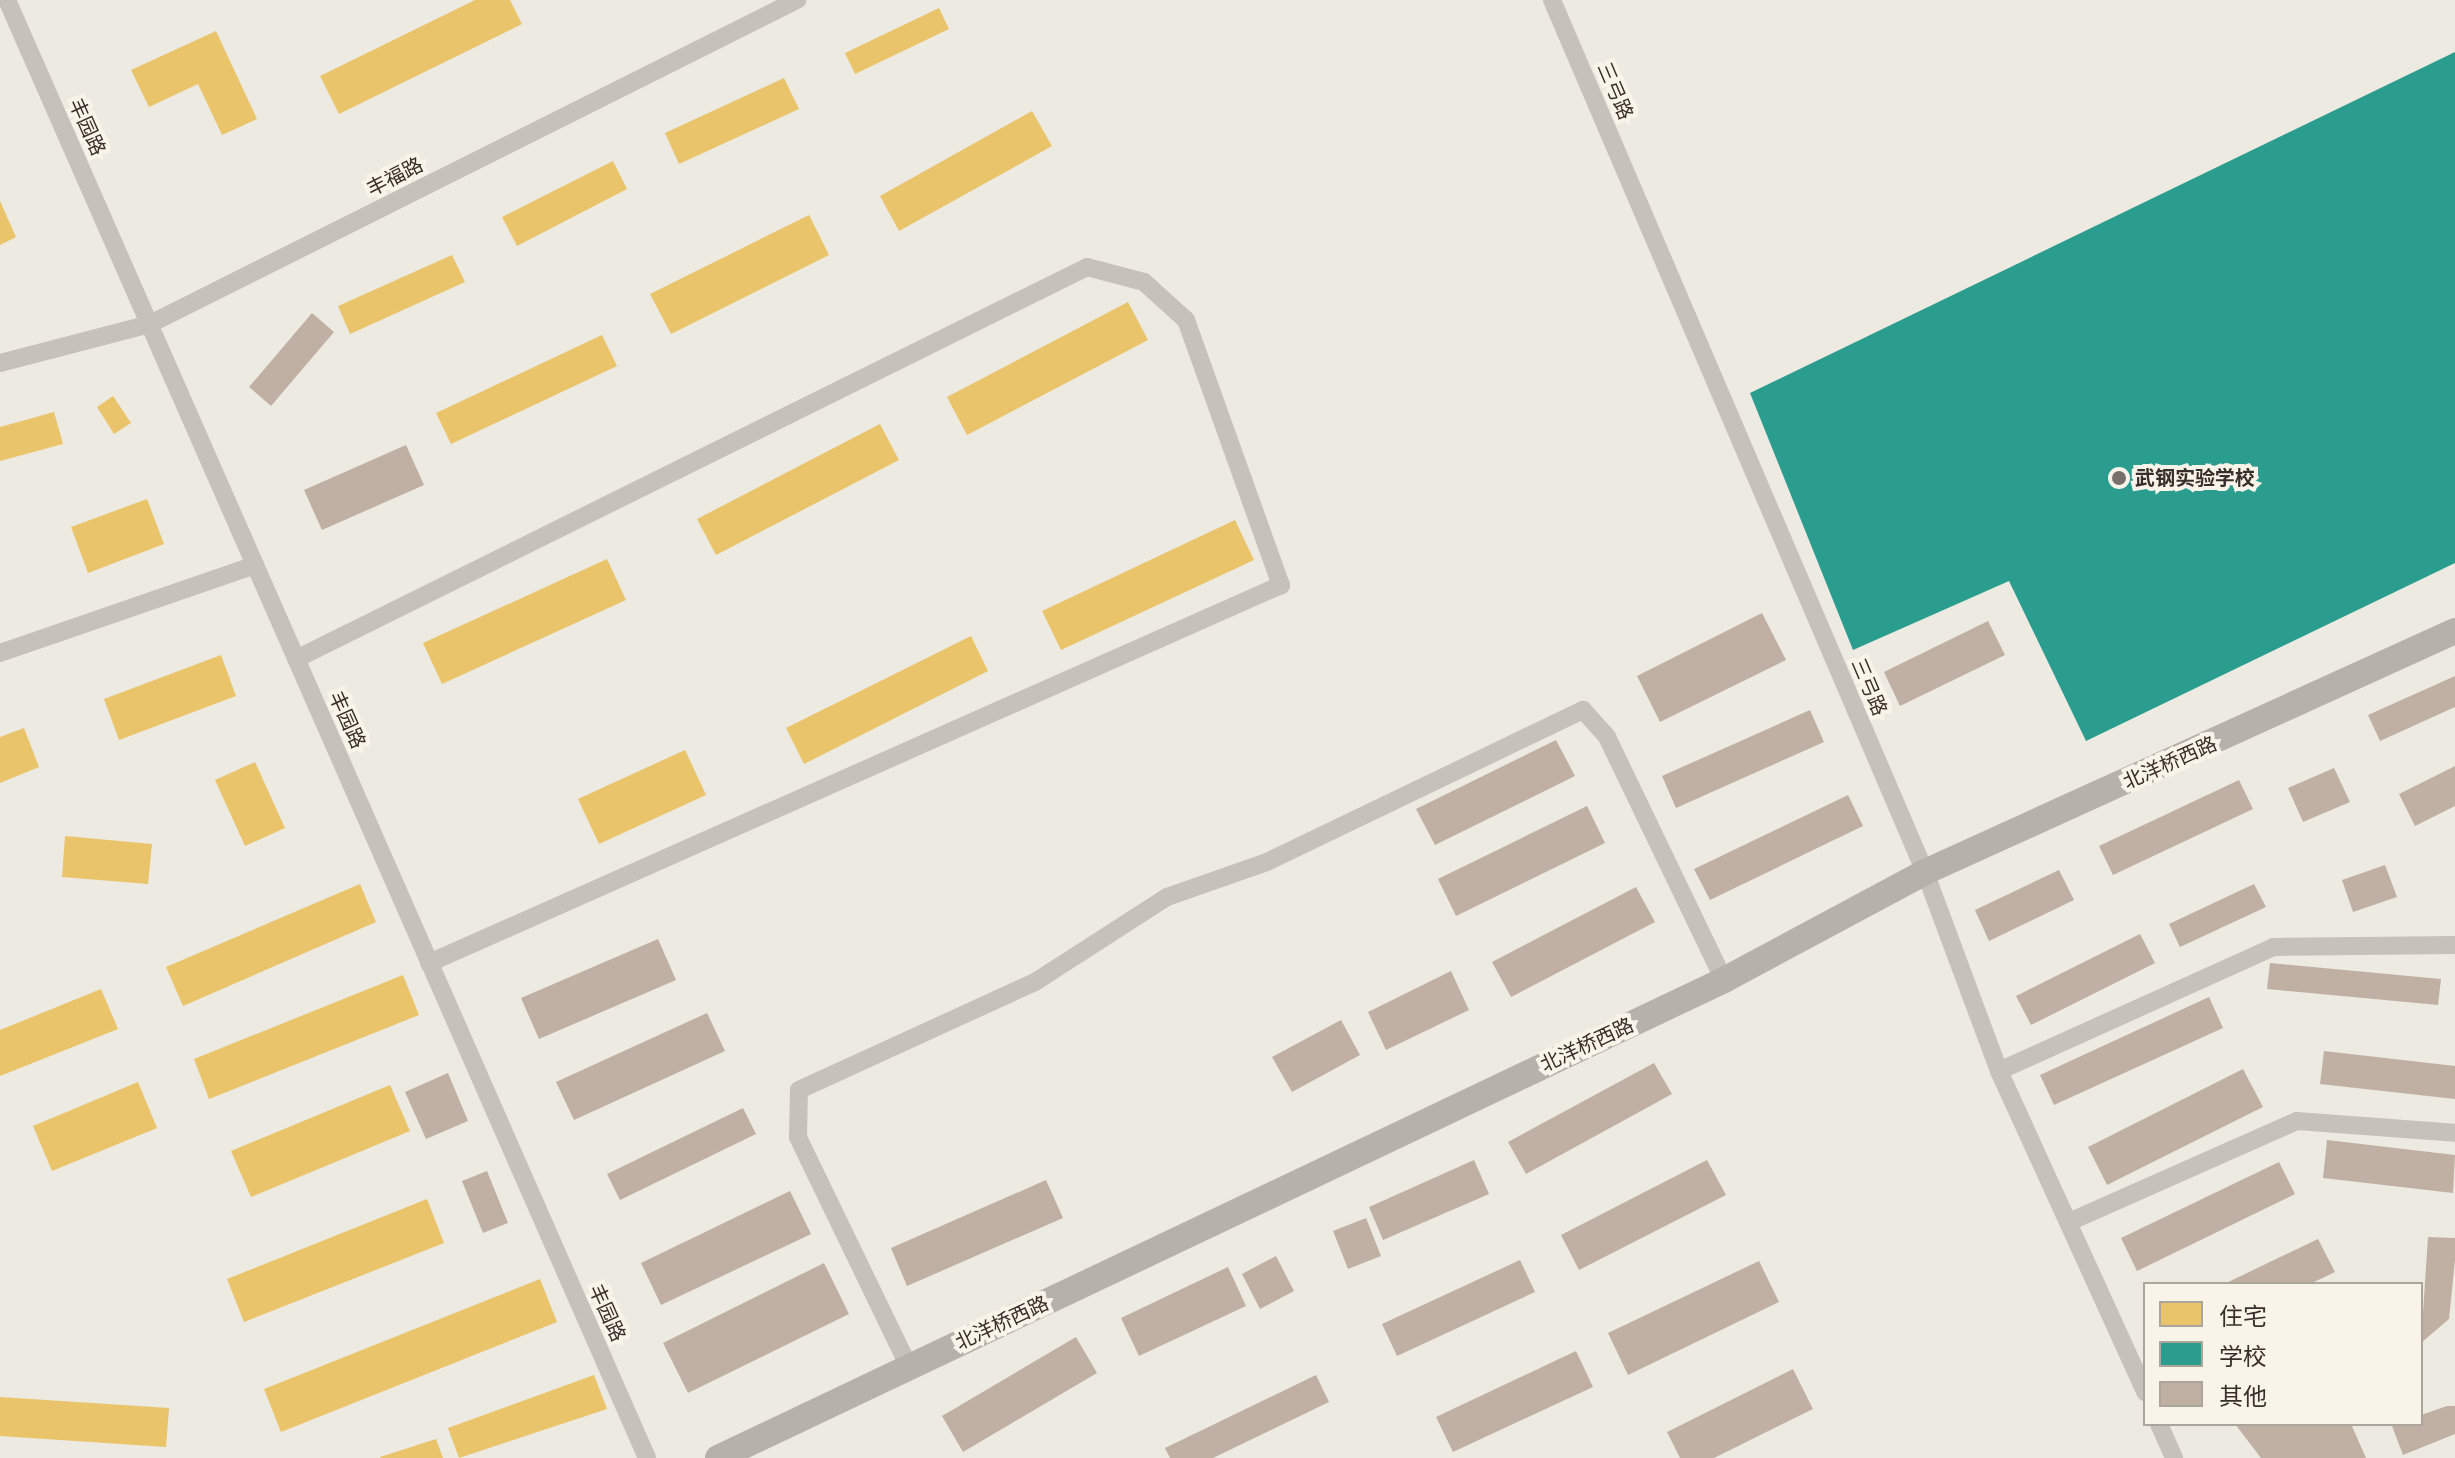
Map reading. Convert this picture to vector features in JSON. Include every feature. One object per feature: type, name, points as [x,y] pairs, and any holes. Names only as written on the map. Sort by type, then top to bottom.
[{"type":"main road","name":"北洋桥西路","points":[[718,1458],[1724,980],[1925,872],[2455,631]]},
{"type":"street","name":"丰园路","points":[[7,0],[647,1458]]},
{"type":"street","name":"丰福路","points":[[0,363],[150,324],[797,0]]},
{"type":"street","name":"三弓路","points":[[1552,0],[1925,872],[1999,1071],[2143,1388]]},
{"type":"street","points":[[296,659],[1087,267],[1144,282],[1186,320],[1281,585],[429,963]]},
{"type":"street","points":[[0,653],[255,565]]},
{"type":"street","points":[[909,1367],[798,1137],[799,1090],[1035,982],[1167,897],[1267,862],[1583,710],[1607,737],[1724,980]]},
{"type":"street","points":[[1999,1071],[2273,947],[2455,945]]},
{"type":"street","points":[[2069,1222],[2297,1121],[2455,1133]]},
{"type":"street","points":[[2160,1426],[2174,1458]]},
{"type":"building: 住宅","points":[[475,0],[510,0],[522,24],[339,114],[320,76]]},
{"type":"building: 住宅","points":[[939,8],[949,29],[855,74],[845,53]]},
{"type":"building: 住宅","points":[[216,31],[257,119],[222,135],[198,84],[149,107],[131,70]]},
{"type":"building: 住宅","points":[[784,78],[799,109],[679,164],[665,133]]},
{"type":"building: 住宅","points":[[1032,111],[1052,146],[899,231],[880,196]]},
{"type":"building: 住宅","points":[[613,161],[627,189],[517,246],[502,217]]},
{"type":"building: 住宅","points":[[0,201],[16,237],[0,245]]},
{"type":"building: 住宅","points":[[809,215],[829,255],[671,334],[650,294]]},
{"type":"building: 住宅","points":[[452,255],[465,282],[350,334],[338,306]]},
{"type":"building: 住宅","points":[[1128,302],[1148,340],[967,435],[947,397]]},
{"type":"building: 住宅","points":[[602,335],[617,366],[451,444],[436,413]]},
{"type":"building: 住宅","points":[[113,396],[131,423],[114,434],[97,407]]},
{"type":"building: 住宅","points":[[54,412],[63,444],[0,461],[0,427]]},
{"type":"building: 住宅","points":[[880,424],[899,460],[716,555],[697,519]]},
{"type":"building: 住宅","points":[[147,499],[164,544],[88,573],[71,527]]},
{"type":"building: 住宅","points":[[1235,520],[1254,560],[1061,650],[1042,611]]},
{"type":"building: 住宅","points":[[607,559],[626,600],[442,684],[423,643]]},
{"type":"building: 住宅","points":[[971,636],[988,671],[804,764],[786,728]]},
{"type":"building: 住宅","points":[[221,655],[236,696],[119,740],[104,699]]},
{"type":"building: 住宅","points":[[24,728],[39,767],[0,783],[0,737]]},
{"type":"building: 住宅","points":[[685,750],[706,795],[599,844],[578,799]]},
{"type":"building: 住宅","points":[[255,762],[285,828],[245,846],[215,780]]},
{"type":"building: 住宅","points":[[65,836],[152,844],[148,884],[62,877]]},
{"type":"building: 住宅","points":[[360,884],[376,922],[183,1006],[166,967]]},
{"type":"building: 住宅","points":[[403,975],[419,1015],[209,1099],[194,1059]]},
{"type":"building: 住宅","points":[[101,989],[118,1029],[0,1076],[0,1030]]},
{"type":"building: 住宅","points":[[138,1082],[157,1128],[52,1171],[33,1126]]},
{"type":"building: 住宅","points":[[390,1085],[410,1131],[251,1197],[231,1151]]},
{"type":"building: 住宅","points":[[427,1199],[444,1243],[244,1322],[227,1279]]},
{"type":"building: 住宅","points":[[540,1279],[557,1322],[281,1432],[264,1389]]},
{"type":"building: 住宅","points":[[594,1375],[607,1409],[459,1458],[448,1428]]},
{"type":"building: 住宅","points":[[0,1397],[169,1408],[166,1447],[0,1436]]},
{"type":"building: 住宅","points":[[436,1439],[443,1458],[380,1458],[380,1457]]},
{"type":"building: 学校","name":"武钢实验学校","points":[[2455,52],[2455,563],[2086,741],[2009,581],[1853,650],[1750,393]]},
{"type":"building: 其他","points":[[312,313],[334,332],[271,406],[249,387]]},
{"type":"building: 其他","points":[[406,445],[424,485],[322,530],[304,490]]},
{"type":"building: 其他","points":[[1762,613],[1786,660],[1660,722],[1637,676]]},
{"type":"building: 其他","points":[[1988,621],[2005,655],[1900,706],[1884,672]]},
{"type":"building: 其他","points":[[2455,676],[2455,707],[2380,741],[2368,715]]},
{"type":"building: 其他","points":[[1810,710],[1824,742],[1676,808],[1662,776]]},
{"type":"building: 其他","points":[[1556,740],[1575,776],[1435,845],[1416,809]]},
{"type":"building: 其他","points":[[2455,766],[2455,806],[2415,826],[2399,794]]},
{"type":"building: 其他","points":[[2334,768],[2350,802],[2303,822],[2288,788]]},
{"type":"building: 其他","points":[[2239,780],[2253,809],[2113,875],[2099,846]]},
{"type":"building: 其他","points":[[1848,795],[1863,826],[1710,900],[1694,869]]},
{"type":"building: 其他","points":[[1587,806],[1605,843],[1456,916],[1438,879]]},
{"type":"building: 其他","points":[[2385,865],[2397,897],[2353,912],[2342,880]]},
{"type":"building: 其他","points":[[2059,870],[2074,900],[1989,941],[1975,910]]},
{"type":"building: 其他","points":[[2254,884],[2266,907],[2180,947],[2169,924]]},
{"type":"building: 其他","points":[[1636,887],[1655,922],[1511,997],[1492,962]]},
{"type":"building: 其他","points":[[2140,934],[2155,963],[2031,1025],[2016,996]]},
{"type":"building: 其他","points":[[658,939],[676,980],[539,1039],[521,998]]},
{"type":"building: 其他","points":[[2270,963],[2441,979],[2438,1005],[2267,989]]},
{"type":"building: 其他","points":[[1451,971],[1469,1010],[1386,1050],[1368,1012]]},
{"type":"building: 其他","points":[[2209,997],[2223,1028],[2054,1105],[2040,1075]]},
{"type":"building: 其他","points":[[707,1013],[725,1051],[574,1120],[556,1082]]},
{"type":"building: 其他","points":[[1341,1020],[1360,1055],[1292,1092],[1272,1057]]},
{"type":"building: 其他","points":[[2324,1051],[2455,1066],[2455,1099],[2320,1084]]},
{"type":"building: 其他","points":[[1654,1063],[1672,1094],[1526,1174],[1508,1142]]},
{"type":"building: 其他","points":[[2243,1069],[2263,1107],[2107,1185],[2088,1147]]},
{"type":"building: 其他","points":[[448,1073],[468,1121],[426,1139],[405,1092]]},
{"type":"building: 其他","points":[[743,1108],[756,1134],[620,1200],[607,1174]]},
{"type":"building: 其他","points":[[2327,1140],[2455,1155],[2453,1193],[2323,1178]]},
{"type":"building: 其他","points":[[1474,1160],[1489,1194],[1383,1240],[1369,1207]]},
{"type":"building: 其他","points":[[1707,1160],[1726,1195],[1579,1270],[1561,1235]]},
{"type":"building: 其他","points":[[2279,1162],[2295,1194],[2137,1271],[2121,1238]]},
{"type":"building: 其他","points":[[487,1171],[508,1223],[483,1233],[462,1181]]},
{"type":"building: 其他","points":[[1046,1180],[1063,1218],[907,1286],[891,1248]]},
{"type":"building: 其他","points":[[790,1191],[811,1234],[661,1305],[641,1263]]},
{"type":"building: 其他","points":[[1366,1218],[1381,1256],[1348,1269],[1333,1231]]},
{"type":"building: 其他","points":[[2428,1237],[2455,1238],[2449,1319],[2423,1341]]},
{"type":"building: 其他","points":[[2318,1239],[2335,1272],[2314,1282],[2228,1282]]},
{"type":"building: 其他","points":[[1276,1256],[1294,1291],[1260,1309],[1242,1274]]},
{"type":"building: 其他","points":[[1520,1260],[1535,1292],[1397,1356],[1382,1324]]},
{"type":"building: 其他","points":[[1759,1261],[1779,1302],[1628,1375],[1608,1333]]},
{"type":"building: 其他","points":[[824,1263],[849,1314],[688,1393],[663,1343]]},
{"type":"building: 其他","points":[[1228,1267],[1246,1306],[1139,1356],[1121,1318]]},
{"type":"building: 其他","points":[[1076,1337],[1097,1373],[963,1452],[942,1416]]},
{"type":"building: 其他","points":[[1576,1351],[1593,1387],[1453,1452],[1436,1417]]},
{"type":"building: 其他","points":[[1793,1369],[1813,1409],[1714,1458],[1680,1458],[1667,1432]]},
{"type":"building: 其他","points":[[1316,1375],[1329,1402],[1213,1458],[1170,1458],[1165,1448]]},
{"type":"building: 其他","points":[[2455,1406],[2455,1434],[2403,1455],[2392,1426],[2423,1426],[2423,1414]]},
{"type":"building: 其他","points":[[2237,1426],[2352,1426],[2366,1458],[2261,1458]]},
{"type":"place","name":"武钢实验学校","points":[[2119,478]]}]
